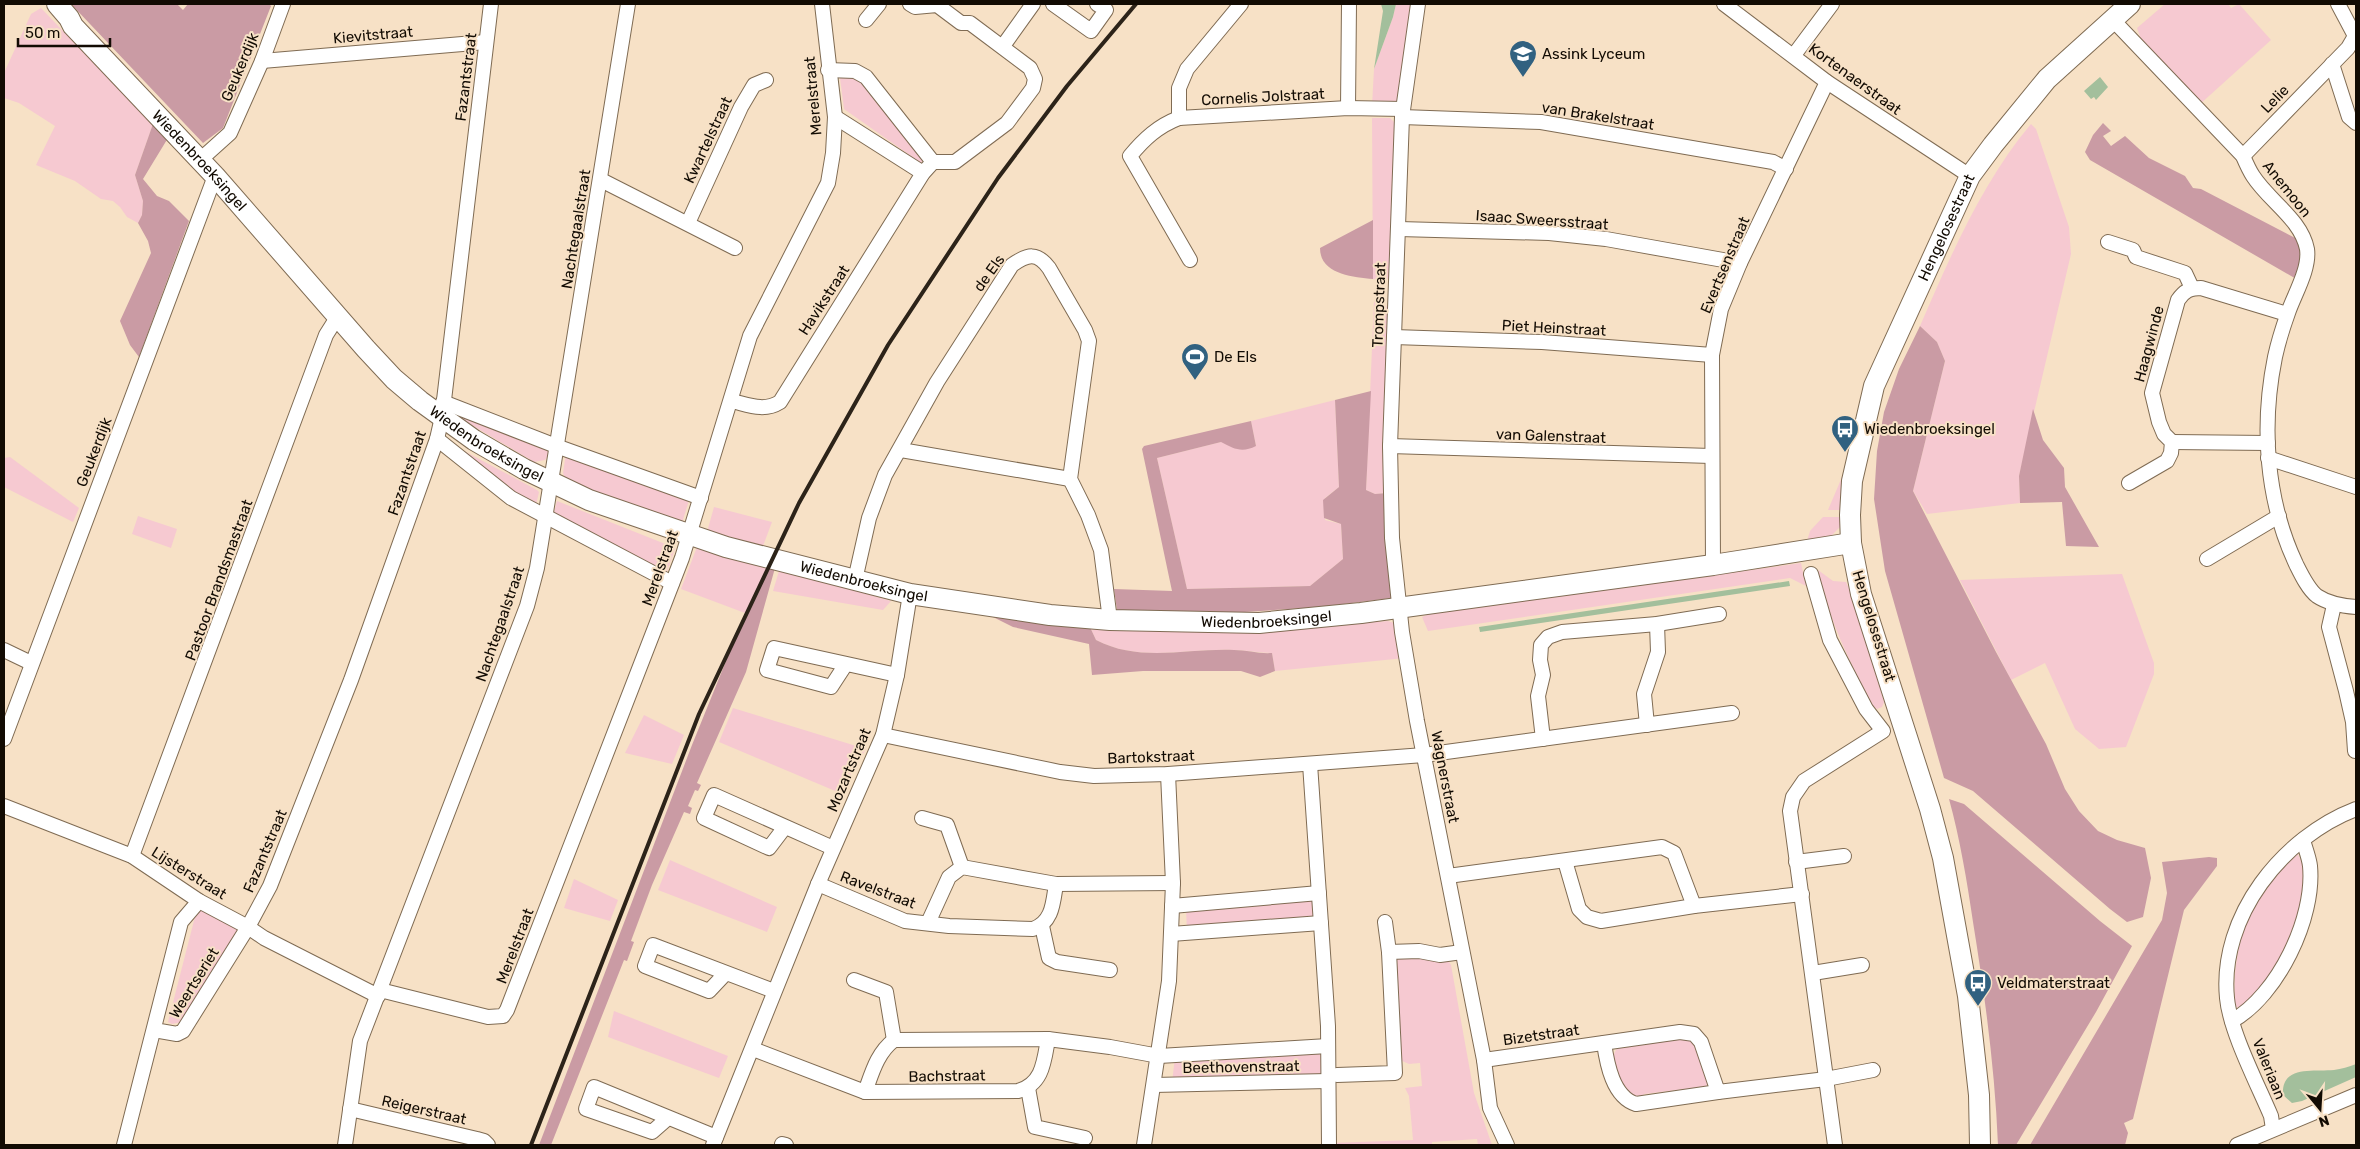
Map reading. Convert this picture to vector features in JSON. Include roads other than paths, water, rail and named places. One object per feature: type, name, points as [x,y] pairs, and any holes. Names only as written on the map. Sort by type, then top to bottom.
[{"type":"street","name":"Wiedenbroeksingel","points":[[44,4],[58,19],[73,26]]},
{"type":"street","name":"Wiedenbroeksingel","points":[[57,4],[73,26],[215,176],[394,379],[443,410],[482,445],[524,469],[589,500],[689,536],[910,594],[1050,615],[1110,620],[1259,623],[1400,607],[1713,565],[1851,543]]},
{"type":"street","name":"Geukerdijk","points":[[200,160],[230,133],[262,61],[282,4]]},
{"type":"street","name":"Fazantstraat","points":[[248,927],[270,886],[351,680],[437,439],[443,410],[491,4]]},
{"type":"street","name":"Nachtegaalstraat","points":[[345,1145],[360,1041],[527,606],[537,568],[628,4]]},
{"type":"street","name":"Merelstraat","points":[[379,993],[488,1016],[502,1016],[507,1010],[689,536],[732,401],[750,336],[828,183],[833,153],[835,117],[828,70],[822,4]]},
{"type":"street","points":[[866,20],[879,4]]},
{"type":"street","points":[[835,117],[928,168],[954,162],[990,136],[1007,123],[1033,88],[1034,73],[1003,46],[970,23],[961,24],[937,5],[915,7],[910,4]]},
{"type":"street","points":[[1003,46],[1033,4]]},
{"type":"street","points":[[1053,4],[1091,31],[1106,10],[1097,4]]},
{"type":"street","name":"Cornelis Jolstraat","points":[[1179,118],[1179,88],[1187,69],[1241,4]]},
{"type":"street","points":[[1348,108],[1349,4]]},
{"type":"street","name":"Trompstraat","points":[[1400,607],[1392,538],[1390,446],[1402,113],[1418,4]]},
{"type":"street","name":"Kortenaerstraat","points":[[1724,4],[1794,55],[1827,82],[1970,176]]},
{"type":"street","name":"Hengelosestraat","points":[[1980,1145],[1979,1095],[1968,996],[1944,858],[1933,817],[1861,594],[1851,543],[1852,481],[1874,386],[1970,176],[1993,144],[2047,79],[2130,4]]},
{"type":"street","name":"Lelie","points":[[2243,156],[2348,48],[2355,36],[2338,4]]},
{"type":"street","points":[[1794,55],[1827,6]]},
{"type":"street","name":"Anemoon","points":[[2112,19],[2243,156],[2253,177],[2299,229],[2306,248],[2307,258],[2287,314],[2268,398],[2268,458],[2272,489],[2290,552],[2302,577],[2316,595],[2334,605],[2356,607]]},
{"type":"street","name":"Kievitstraat","points":[[262,61],[486,42]]},
{"type":"street","points":[[2332,64],[2349,117],[2356,123]]},
{"type":"street","points":[[828,70],[855,71],[866,77],[928,168]]},
{"type":"street","name":"Kwartelstraat","points":[[688,223],[741,107],[754,84],[766,80]]},
{"type":"street","name":"Evertsenstraat","points":[[1713,565],[1712,355],[1721,309],[1740,263],[1827,82]]},
{"type":"street","name":"Cornelis Jolstraat","points":[[1190,260],[1130,156],[1149,134],[1164,124],[1179,118],[1348,108],[1402,113]]},
{"type":"street","name":"van Brakelstraat","points":[[1402,113],[1541,122],[1773,162],[1786,169]]},
{"type":"street","name":"Havikstraat","points":[[732,401],[764,409],[780,402],[928,168]]},
{"type":"street","name":"Geukerdijk","points":[[4,739],[215,176]]},
{"type":"street","points":[[601,180],[735,248]]},
{"type":"street","name":"Isaac Sweersstraat","points":[[1399,229],[1549,234],[1606,239],[1740,263]]},
{"type":"street","points":[[2108,242],[2133,250],[2136,257],[2185,273],[2192,288],[2201,288],[2287,314]]},
{"type":"street","name":"de Els","points":[[855,580],[869,518],[886,476],[937,382],[1012,265],[1024,256],[1042,259],[1049,268],[1085,330],[1089,341],[1070,479]]},
{"type":"street","name":"Haagwinde","points":[[2172,442],[2164,434],[2159,422],[2152,393],[2178,300],[2183,292],[2192,288]]},
{"type":"street","name":"Pastoor Brandsmastraat","points":[[132,856],[326,335],[338,316]]},
{"type":"street","name":"Piet Heinstraat","points":[[1394,337],[1542,342],[1712,355]]},
{"type":"street","name":"Wiedenbroeksingel","points":[[443,410],[556,446],[701,498]]},
{"type":"street","name":"Wiedenbroeksingel","points":[[437,439],[510,498],[672,583]]},
{"type":"street","points":[[2129,483],[2167,461],[2171,453],[2172,442],[2268,443]]},
{"type":"street","name":"van Galenstraat","points":[[1390,446],[1711,456]]},
{"type":"street","points":[[901,450],[1070,479],[1088,515],[1101,550],[1110,620]]},
{"type":"street","points":[[2268,458],[2356,486]]},
{"type":"street","points":[[2207,559],[2279,516]]},
{"type":"street","points":[[1811,574],[1830,640],[1866,709],[1883,731]]},
{"type":"street","name":"Mozartstraat","points":[[668,1118],[652,1132],[586,1109],[594,1087],[668,1118],[715,1141],[818,884],[883,735],[897,675],[910,594]]},
{"type":"street","points":[[2334,605],[2328,627],[2353,722],[2355,751]]},
{"type":"street","name":"Wagnerstraat","points":[[1400,607],[1424,755],[1484,1060],[1490,1108],[1507,1145]]},
{"type":"street","points":[[1543,739],[1538,696],[1542,675],[1541,645],[1548,637],[1562,632],[1657,624],[1719,614]]},
{"type":"street","points":[[1647,724],[1644,694],[1658,652],[1657,624]]},
{"type":"street","points":[[846,664],[831,687],[767,670],[774,648],[897,675]]},
{"type":"street","points":[[4,650],[31,663]]},
{"type":"street","name":"Bartokstraat","points":[[883,735],[1060,772],[1094,776],[1168,774],[1424,755],[1732,713]]},
{"type":"street","points":[[1835,1145],[1790,811],[1793,797],[1804,781],[1883,731],[1903,722]]},
{"type":"street","points":[[1310,764],[1328,1046],[1333,1078],[1329,1145]]},
{"type":"street","points":[[1144,1145],[1169,980],[1173,883],[1168,774]]},
{"type":"street","points":[[785,827],[770,848],[704,818],[714,795],[833,848]]},
{"type":"street","name":"Lijsterstraat","points":[[4,806],[132,856],[199,901],[248,927],[264,938],[379,993]]},
{"type":"street","name":"Valeriaan","points":[[2273,1129],[2271,1116],[2232,1021],[2227,998],[2227,977],[2231,951],[2240,921],[2262,880],[2303,840],[2336,816],[2356,809]]},
{"type":"street","points":[[922,818],[947,825],[962,867],[1056,884],[1173,883]]},
{"type":"street","points":[[2232,1021],[2245,1014],[2264,995],[2288,958],[2298,934],[2306,906],[2310,866],[2303,840]]},
{"type":"street","points":[[1448,876],[1662,847],[1674,853],[1694,906]]},
{"type":"street","points":[[1796,862],[1844,856]]},
{"type":"street","points":[[1565,861],[1579,909],[1587,918],[1601,921],[1694,906],[1802,894]]},
{"type":"street","name":"Ravelstraat","points":[[928,923],[949,877],[962,867]]},
{"type":"street","name":"Ravelstraat","points":[[818,884],[905,921],[949,926],[1033,929],[1042,926]]},
{"type":"street","points":[[1056,884],[1049,916],[1042,926],[1049,958],[1057,962],[1110,970]]},
{"type":"street","points":[[1172,906],[1319,893]]},
{"type":"street","name":"Weertseriet","points":[[124,1145],[181,922],[199,901]]},
{"type":"street","points":[[1333,1078],[1395,1074],[1389,952],[1385,922]]},
{"type":"street","points":[[1171,934],[1321,923]]},
{"type":"street","name":"Weertseriet","points":[[154,1030],[177,1034],[183,1031],[248,927]]},
{"type":"street","points":[[726,973],[709,991],[645,966],[653,945],[774,991]]},
{"type":"street","points":[[1389,952],[1420,950],[1440,955],[1462,952]]},
{"type":"street","points":[[1813,973],[1862,965]]},
{"type":"street","points":[[854,980],[886,992],[894,1040]]},
{"type":"street","name":"Bizetstraat","points":[[1484,1060],[1680,1032],[1694,1034],[1701,1042],[1718,1092]]},
{"type":"street","points":[[866,1092],[878,1059],[885,1047],[894,1040],[1048,1039],[1159,1056]]},
{"type":"street","points":[[1048,1039],[1038,1080],[1028,1088],[1036,1127],[1085,1138]]},
{"type":"street","points":[[1604,1043],[1606,1057],[1619,1092],[1626,1101],[1636,1104],[1826,1079],[1874,1070]]},
{"type":"street","name":"Beethovenstraat","points":[[1159,1056],[1328,1046]]},
{"type":"street","name":"Bachstraat","points":[[753,1049],[866,1092],[1018,1091],[1028,1088]]},
{"type":"street","name":"Beethovenstraat","points":[[1154,1085],[1333,1078]]},
{"type":"street","points":[[2237,1145],[2356,1095]]},
{"type":"street","name":"Reigerstraat","points":[[350,1109],[477,1139],[484,1141],[488,1145]]},
{"type":"railway","points":[[531,1145],[699,714],[799,503],[888,345],[998,178],[1067,86],[1136,4]]},
{"type":"place","name":"Assink Lyceum","points":[[1523,78]]},
{"type":"place","name":"De Els","points":[[1195,381]]},
{"type":"place","name":"Wiedenbroeksingel","points":[[1845,453]]},
{"type":"place","name":"Veldmaterstraat","points":[[1978,1007]]}]
